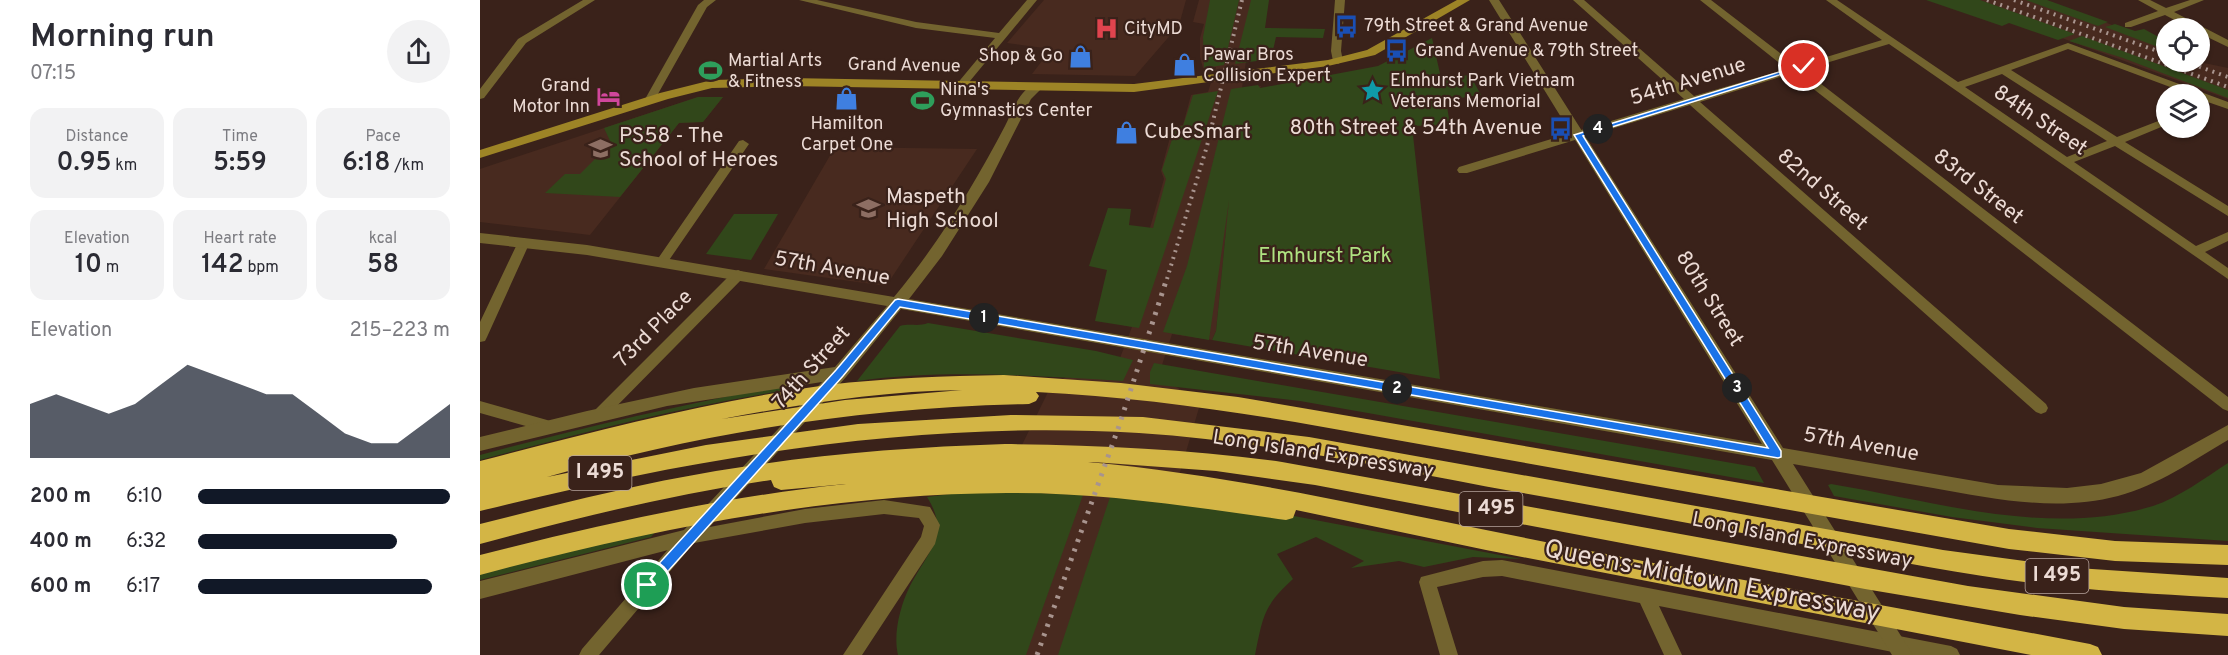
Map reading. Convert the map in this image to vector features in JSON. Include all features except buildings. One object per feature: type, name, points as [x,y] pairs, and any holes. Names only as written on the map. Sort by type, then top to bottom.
[{"type":"highway","points":[[480,470],[640,429],[767,404],[861,398],[952,398],[1048,391],[1201,401],[1315,417],[1871,516],[2045,544],[2127,551],[2228,555]]},
{"type":"highway","points":[[480,487],[662,439],[861,398]]},
{"type":"highway","name":"Long Island Expressway","points":[[480,502],[586,476],[721,450],[830,434],[948,424],[1110,424],[1253,436],[1365,454],[1955,562],[2066,577],[2228,588]]},
{"type":"highway","name":"Long Island Expressway","points":[[1012,467],[1185,459],[1314,476],[1911,587],[2066,612],[2228,625]]},
{"type":"highway","points":[[480,565],[550,546],[664,522],[770,503],[861,492],[1012,467],[1175,488],[1486,540],[2090,655]]},
{"type":"highway","name":"I 495","points":[[480,534],[660,489],[688,487],[705,494],[800,473],[1012,467]]},
{"type":"main road","name":"Grand Avenue","points":[[480,154],[649,101],[712,84],[788,82],[1134,88],[1212,80],[1338,61],[1371,53],[1465,0]]},
{"type":"street","points":[[480,96],[522,41],[590,0]]},
{"type":"street","points":[[649,101],[704,5],[711,0]]},
{"type":"street","points":[[804,0],[916,25],[1000,36]]},
{"type":"street","points":[[961,85],[1032,0]]},
{"type":"street","points":[[1338,61],[1336,51],[1340,0]]},
{"type":"street","name":"80th Street","points":[[1494,0],[1899,649]]},
{"type":"street","name":"82nd Street","points":[[1578,0],[2041,408]]},
{"type":"street","name":"83rd Street","points":[[1705,0],[2228,405]]},
{"type":"street","name":"84th Street","points":[[1831,0],[2228,274]]},
{"type":"street","points":[[2143,0],[2177,18]]},
{"type":"street","points":[[2128,25],[2199,0]]},
{"type":"street","points":[[2210,35],[2228,44]]},
{"type":"street","name":"54th Avenue","points":[[1463,170],[1889,40]]},
{"type":"street","points":[[1955,87],[2068,46],[2169,84]]},
{"type":"street","points":[[2003,70],[2228,212]]},
{"type":"street","name":"74th Street","points":[[588,655],[689,537],[840,373],[898,303],[942,245],[982,182],[1026,96],[1037,87]]},
{"type":"street","points":[[2210,100],[2228,106]]},
{"type":"street","points":[[2210,103],[2214,101]]},
{"type":"street","points":[[2065,162],[2156,125]]},
{"type":"street","name":"73rd Place","points":[[661,262],[743,144]]},
{"type":"street","points":[[2195,251],[2228,236]]},
{"type":"street","name":"57th Avenue","points":[[480,238],[524,242],[661,262],[1998,492],[2068,497],[2105,492],[2137,483],[2228,432]]},
{"type":"street","points":[[480,337],[524,242]]},
{"type":"street","name":"73rd Place","points":[[601,413],[738,275]]},
{"type":"street","points":[[480,444],[601,413],[696,394],[840,373]]},
{"type":"street","points":[[480,407],[546,426]]},
{"type":"street","points":[[480,590],[689,537],[805,516],[884,507],[924,512],[932,525],[929,539],[852,655]]},
{"type":"street","name":"Queens-Midtown Expressway","points":[[1449,655],[1427,582],[1483,568],[1502,568],[1645,595],[1899,649],[1951,655]]},
{"type":"street","points":[[1645,595],[1672,655]]},
{"type":"shaded area","points":[[1044,0],[1186,0],[1179,25],[1135,76],[1032,74],[1051,49],[1007,43]]},
{"type":"shaded area","points":[[1199,0],[1259,0],[1265,27],[1264,60],[1246,61],[1242,88],[1261,86],[1244,131],[1226,232],[1216,331],[1212,340],[1172,334],[1162,365],[1173,385],[1201,401],[1173,496],[1149,655],[928,655],[1019,451],[1051,386],[1100,356],[1120,358],[1132,327],[1122,325],[1164,179],[1161,171],[1173,126],[1183,125],[1191,95],[1208,92],[1216,67],[1203,68],[1200,57],[1200,38],[1204,24],[1193,22]]},
{"type":"shaded area","points":[[1934,0],[2045,0],[2156,41],[2156,72],[2210,72],[2210,64],[2228,68],[2228,99],[2210,92],[2210,84],[2187,84],[2059,37]]},
{"type":"shaded area","name":"PS58 - The School of Heroes","points":[[698,97],[723,97],[703,122],[679,123],[590,235],[480,222],[480,169]]},
{"type":"shaded area","name":"Maspeth High School","points":[[835,147],[977,149],[886,286],[764,269]]},
{"type":"green space","points":[[1210,0],[1239,0],[1224,65],[1204,68],[1203,37]]},
{"type":"green space","points":[[1251,0],[1269,0],[1265,28],[1325,29],[1323,38],[1276,37],[1271,59],[1235,64]]},
{"type":"green space","points":[[1926,0],[1980,0],[2075,34],[2058,40],[2009,23],[2002,26]]},
{"type":"green space","points":[[2026,0],[2047,0],[2108,22],[2098,26]]},
{"type":"green space","points":[[2115,24],[2135,31],[2144,29],[2156,36],[2156,46],[2105,27]]},
{"type":"green space","points":[[2082,36],[2156,63],[2156,71],[2123,58],[2069,41]]},
{"type":"green space","name":"Elmhurst Park","points":[[1432,38],[1441,78],[1470,75],[1481,95],[1446,100],[1450,125],[1412,126],[1440,379],[1212,340],[1216,331],[1229,200],[1209,340],[1163,332],[1187,266],[1231,89],[1258,85],[1260,88],[1378,66]]},
{"type":"green space","points":[[2160,72],[2179,72],[2228,90],[2228,98],[2210,91],[2210,84],[2191,84]]},
{"type":"green space","points":[[1218,91],[1139,328],[1095,321],[1107,270],[1089,266],[1108,208],[1131,209],[1129,225],[1153,228],[1166,179],[1162,170],[1176,127],[1183,126],[1193,95]]},
{"type":"green space","points":[[698,97],[723,97],[703,122],[679,123],[620,197],[545,193],[565,174],[580,174],[611,143],[604,128]]},
{"type":"green space","points":[[734,214],[778,214],[751,260],[706,254]]},
{"type":"green space","points":[[928,323],[1096,351],[1133,360],[1123,381],[957,374],[857,381],[900,326]]},
{"type":"green space","points":[[1154,363],[1755,467],[1764,483],[1300,401],[1150,384],[1150,372]]},
{"type":"green space","points":[[786,385],[795,386],[795,389],[676,411],[480,460],[480,455],[594,426]]},
{"type":"green space","points":[[2228,463],[2228,541],[2037,528],[1952,517],[1834,496],[1828,485],[1992,513],[2032,518],[2073,518],[2113,515],[2153,506],[2182,493]]},
{"type":"green space","points":[[1017,492],[1083,495],[1026,655],[898,655],[896,638],[903,602],[937,533],[934,510],[927,497],[958,493]]},
{"type":"green space","points":[[1110,497],[1294,516],[1521,559],[1473,557],[1424,567],[1399,561],[1351,568],[1364,561],[1316,537],[1277,554],[1293,579],[1283,588],[1266,613],[1255,655],[1058,655]]},
{"type":"green space","points":[[657,530],[651,537],[480,580],[480,571]]},
{"type":"railway","points":[[1167,279],[1207,146],[1242,0]]},
{"type":"railway","points":[[1987,0],[2228,87]]},
{"type":"railway","points":[[2014,0],[2156,50]]},
{"type":"railway","points":[[2210,71],[2228,77]]},
{"type":"railway","points":[[1037,655],[1119,426],[1167,278]]},
{"type":"place","name":"79th Street & Grand Avenue","points":[[1346,26]]},
{"type":"place","name":"CityMD","points":[[1106,29]]},
{"type":"place","name":"Grand Avenue & 79th Street","points":[[1397,51]]},
{"type":"place","name":"Shop & Go","points":[[1081,56]]},
{"type":"place","name":"Pawar Bros Collision Expert","points":[[1185,65]]},
{"type":"place","name":"Martial Arts & Fitness","points":[[710,71]]},
{"type":"place","name":"Elmhurst Park Vietnam Veterans Memorial","points":[[1372,91]]},
{"type":"place","name":"Grand Motor Inn","points":[[608,96]]},
{"type":"place","name":"Hamilton Carpet One","points":[[847,98]]},
{"type":"place","name":"Nina's Gymnastics Center","points":[[922,100]]},
{"type":"place","name":"80th Street & 54th Avenue","points":[[1560,128]]},
{"type":"place","name":"CubeSmart","points":[[1126,132]]},
{"type":"place","name":"PS58 - The School of Heroes","points":[[601,148]]},
{"type":"place","name":"Maspeth High School","points":[[868,209]]},
{"type":"route","points":[[647,585],[840,373],[898,303],[1778,454],[1578,135],[1804,66]]}]
